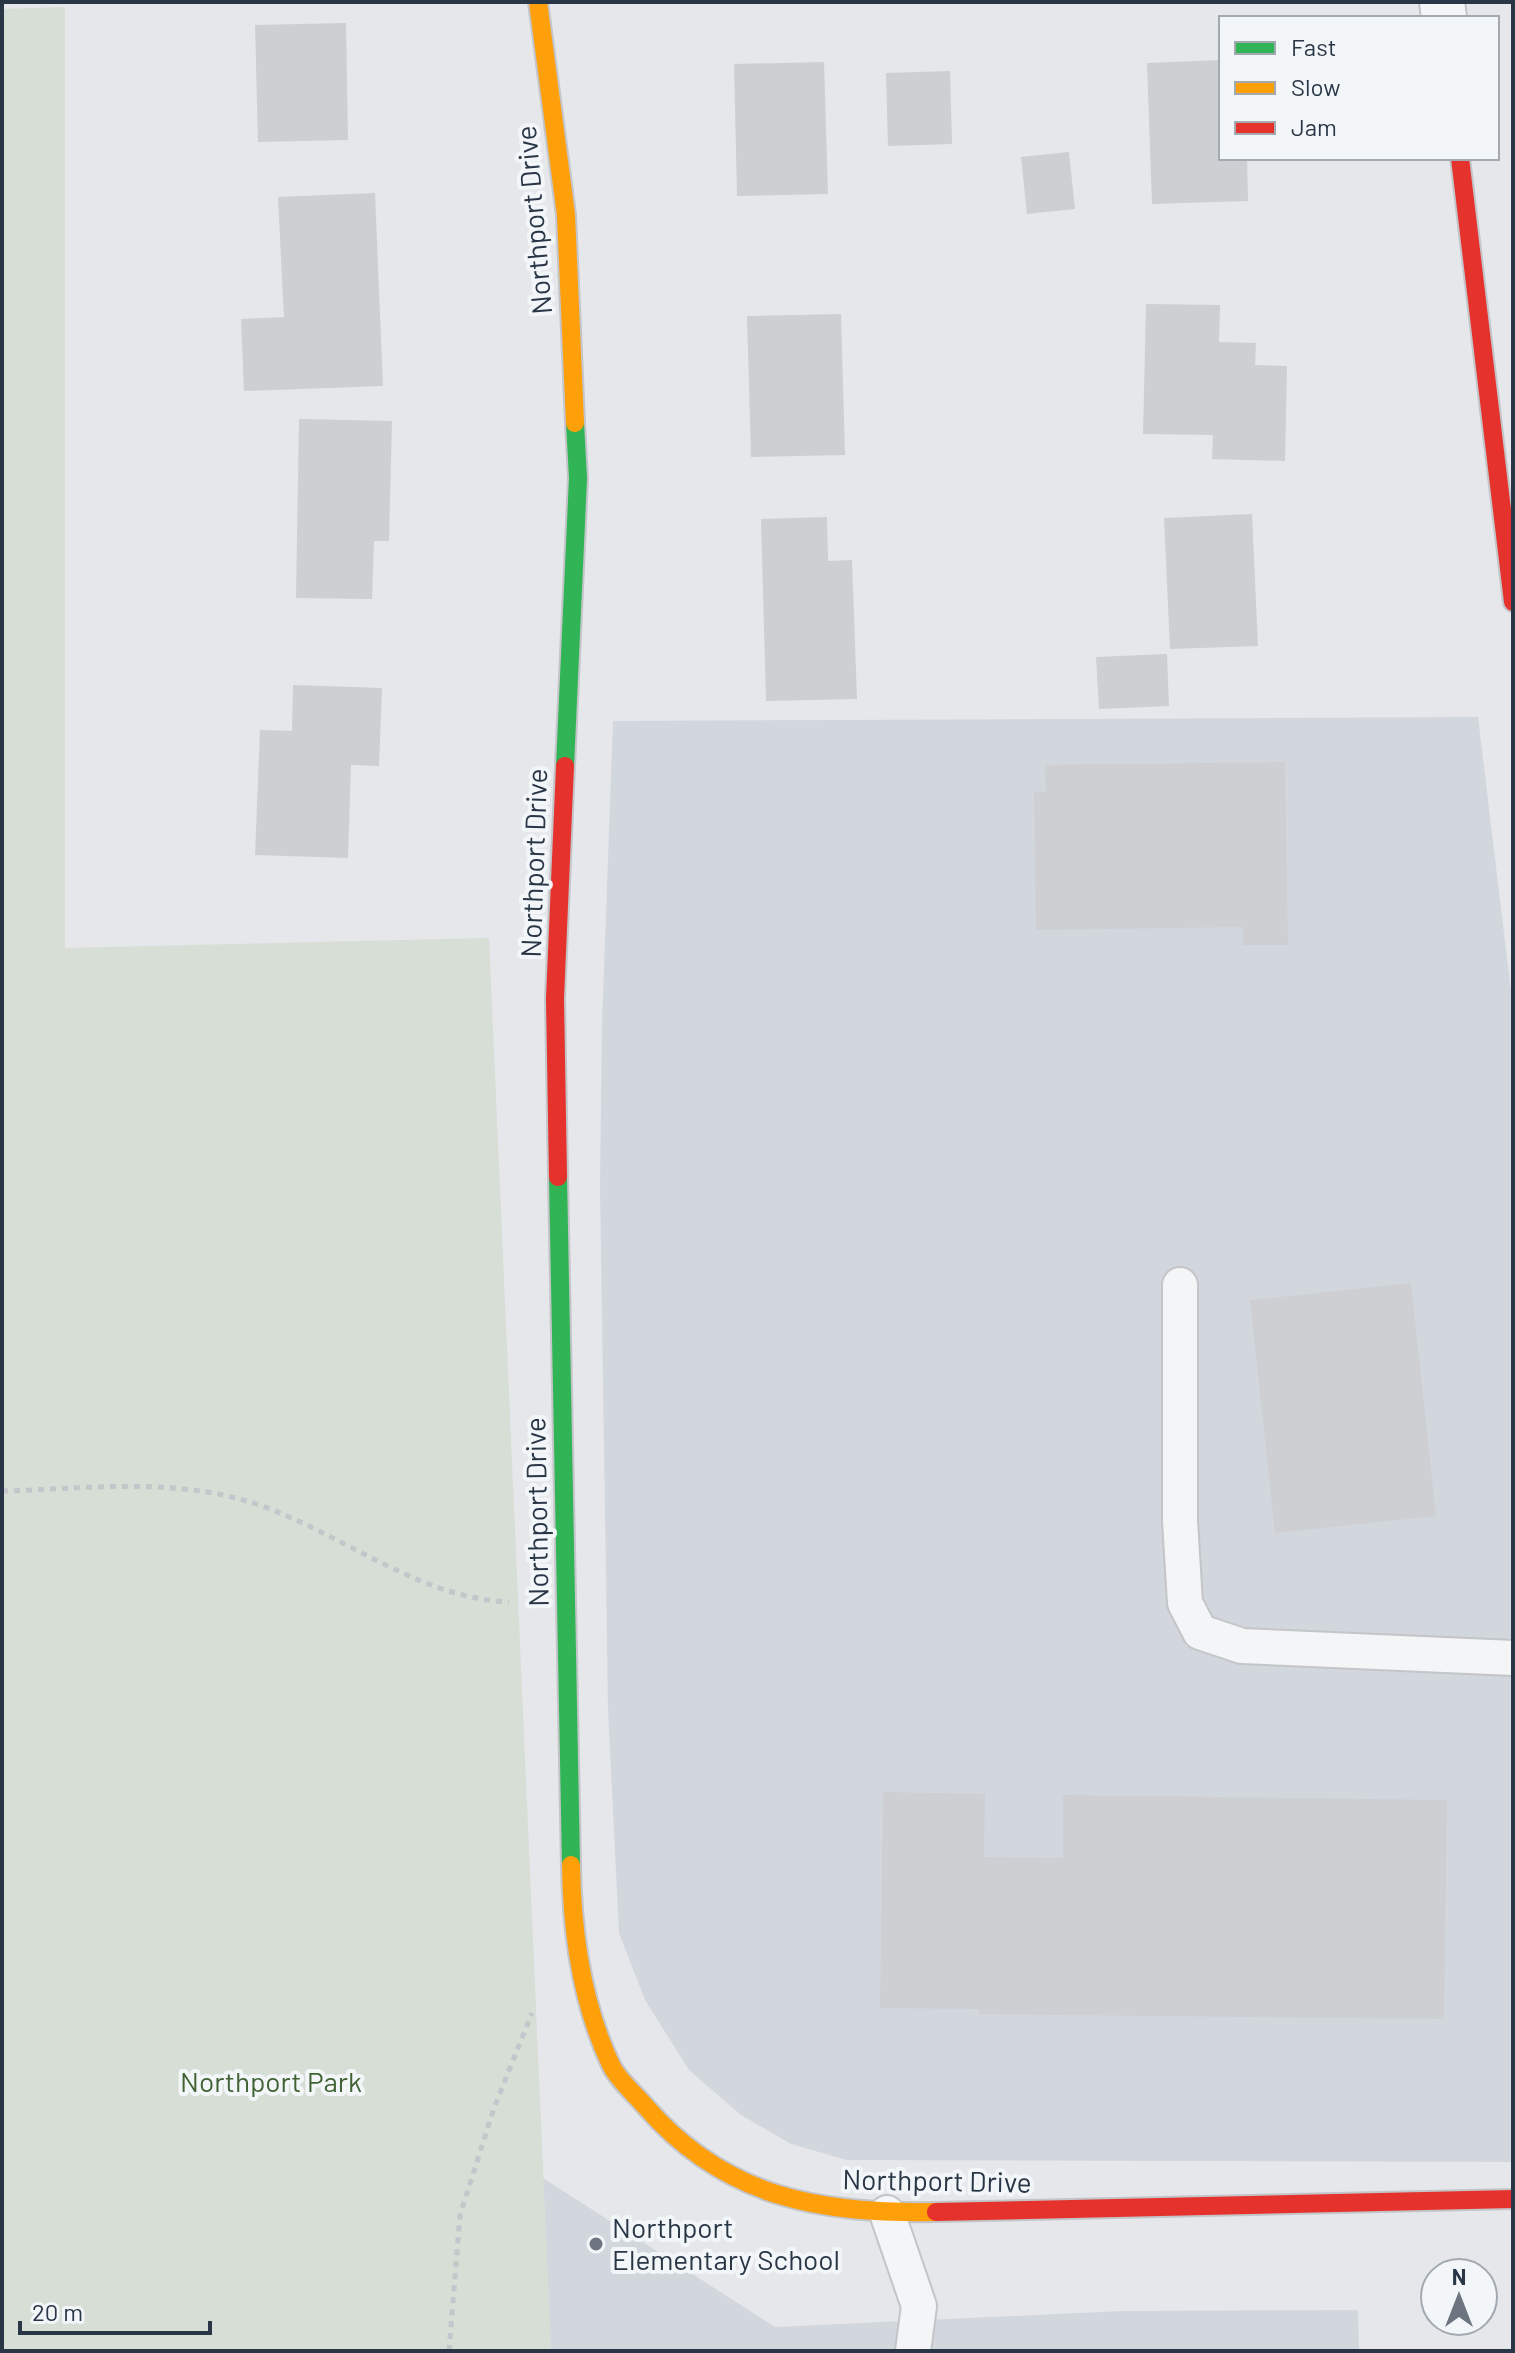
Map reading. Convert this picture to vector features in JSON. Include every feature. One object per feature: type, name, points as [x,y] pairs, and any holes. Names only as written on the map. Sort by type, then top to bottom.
[{"type":"street","name":"Northport Drive","points":[[538,2],[566,215],[578,478],[555,998],[572,1914],[584,1991],[612,2068],[664,2128],[727,2176],[807,2205],[887,2213],[1513,2199]]},
{"type":"street","points":[[1460,160],[1513,602]]},
{"type":"lane","points":[[1180,1285],[1185,1603],[1200,1632],[1242,1646],[1513,1658]]},
{"type":"lane","points":[[887,2213],[919,2306],[913,2351]]},
{"type":"path","points":[[2,1491],[140,1484],[249,1502],[443,1588],[506,1602],[566,1599]]},
{"type":"path","points":[[449,2351],[460,2215],[494,2108],[534,2009]]},
{"type":"shaded area","points":[[1478,717],[1513,1008],[1513,2162],[847,2160],[791,2144],[741,2115],[689,2070],[645,2000],[619,1933],[608,1709],[600,1186],[602,1024],[613,721]]},
{"type":"shaded area","name":"Northport Elementary School","points":[[543,2178],[775,2327],[1123,2311],[1358,2310],[1359,2351],[551,2351]]},
{"type":"green space","name":"Northport Park","points":[[65,7],[65,948],[489,938],[551,2351],[2,2351],[2,9]]},
{"type":"building","points":[[346,23],[348,140],[258,142],[255,25]]},
{"type":"building","points":[[1219,60],[1219,160],[1247,160],[1248,201],[1152,204],[1147,63]]},
{"type":"building","points":[[824,62],[828,194],[737,196],[734,64]]},
{"type":"building","points":[[950,71],[952,144],[888,146],[886,73]]},
{"type":"building","points":[[1069,152],[1075,209],[1027,214],[1021,157]]},
{"type":"building","points":[[375,193],[383,386],[244,391],[241,319],[284,317],[278,197]]},
{"type":"building","points":[[1146,304],[1220,305],[1219,342],[1256,343],[1255,365],[1287,366],[1285,461],[1212,459],[1213,435],[1143,434]]},
{"type":"building","points":[[841,314],[845,455],[751,457],[747,316]]},
{"type":"building","points":[[299,419],[392,421],[389,541],[374,541],[372,599],[296,598]]},
{"type":"building","points":[[1252,514],[1258,646],[1170,649],[1164,518]]},
{"type":"building","points":[[827,517],[828,561],[852,560],[857,699],[766,701],[761,519]]},
{"type":"building","points":[[1167,654],[1169,706],[1099,709],[1096,657]]},
{"type":"building","points":[[293,685],[382,688],[379,766],[351,765],[348,858],[255,855],[260,730],[292,731]]},
{"type":"building","points":[[1285,762],[1288,945],[1243,945],[1243,927],[1036,930],[1034,792],[1046,792],[1045,765]]},
{"type":"building","points":[[1411,1283],[1436,1516],[1275,1533],[1250,1300]]},
{"type":"building","points":[[883,1792],[985,1794],[984,1857],[1063,1858],[1063,1795],[1447,1800],[1444,2019],[979,2014],[979,2009],[880,2008]]},
{"type":"traffic: fast","points":[[565,766],[578,478],[575,423]]},
{"type":"traffic: fast","points":[[558,1177],[571,1865]]},
{"type":"traffic: slow","points":[[538,2],[566,215],[575,423]]},
{"type":"traffic: slow","points":[[571,1865],[573,1916],[580,1967],[601,2041],[618,2076],[676,2138],[708,2162],[742,2181],[778,2194],[815,2204],[853,2209],[936,2212]]},
{"type":"traffic: jam","points":[[1460,160],[1513,602]]},
{"type":"traffic: jam","points":[[558,1177],[555,998],[565,766]]},
{"type":"traffic: jam","points":[[936,2212],[1513,2199]]},
{"type":"place","name":"Northport Elementary School","points":[[596,2244]]}]
